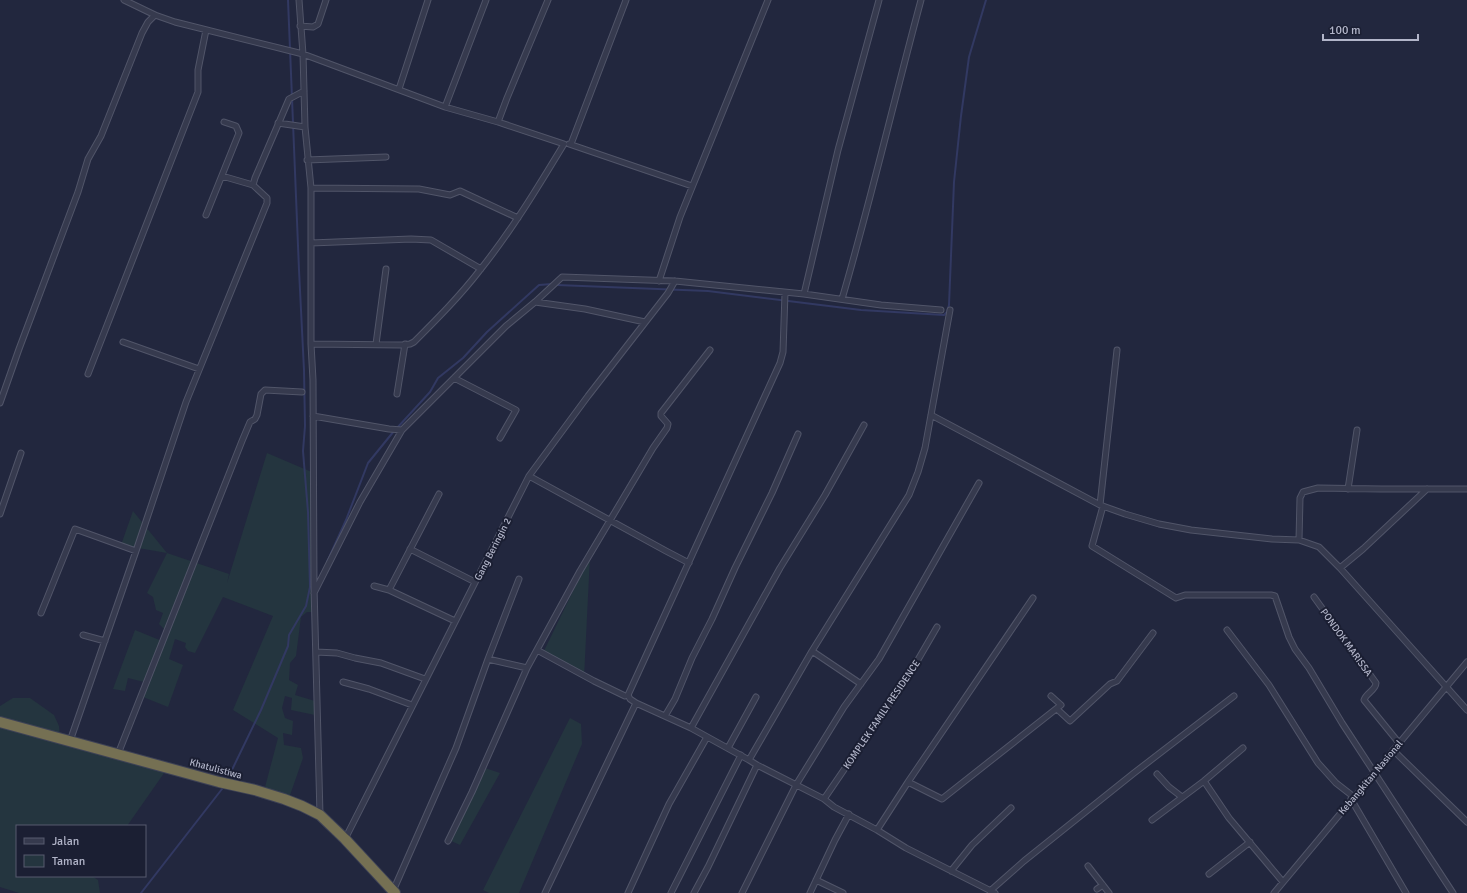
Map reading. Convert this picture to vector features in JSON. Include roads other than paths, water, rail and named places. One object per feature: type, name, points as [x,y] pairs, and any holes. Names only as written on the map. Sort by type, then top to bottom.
[{"type":"highway","name":"Khatulistiwa","points":[[0,722],[219,782],[254,790],[302,806],[320,815],[345,839],[394,892]]},
{"type":"street","points":[[124,0],[155,15],[175,22],[303,54],[445,107],[498,122],[564,144],[571,144],[692,186]]},
{"type":"street","points":[[299,0],[303,54],[305,127],[310,188],[314,594],[320,815]]},
{"type":"street","points":[[300,26],[313,27],[318,24],[326,0]]},
{"type":"street","points":[[399,89],[428,0]]},
{"type":"street","points":[[445,107],[486,0]]},
{"type":"street","points":[[498,122],[506,98],[548,0]]},
{"type":"street","points":[[571,144],[626,0]]},
{"type":"street","points":[[659,281],[692,186],[768,0]]},
{"type":"street","points":[[804,294],[838,150],[879,0]]},
{"type":"street","points":[[842,299],[875,179],[921,0]]},
{"type":"street","points":[[0,403],[78,192],[88,159],[101,136],[142,34],[148,22],[155,15]]},
{"type":"street","points":[[88,374],[198,92],[198,70],[206,30]]},
{"type":"street","points":[[254,185],[254,178],[289,99],[304,91]]},
{"type":"street","points":[[206,215],[239,131],[236,126],[224,122]]},
{"type":"street","points":[[278,123],[290,126],[305,127]]},
{"type":"street","points":[[311,344],[405,344],[414,342],[461,293],[481,269],[518,218],[564,144]]},
{"type":"street","points":[[307,160],[386,157]]},
{"type":"street","points":[[70,741],[186,402],[267,203],[267,198],[254,185],[222,176]]},
{"type":"street","points":[[310,188],[419,189],[450,195],[460,191],[518,218]]},
{"type":"street","points":[[311,242],[431,240],[481,269]]},
{"type":"street","points":[[376,344],[386,269]]},
{"type":"street","points":[[314,594],[360,502],[400,430],[506,326],[550,289],[560,278],[659,281],[673,284],[785,295],[804,294],[881,305],[941,310]]},
{"type":"street","name":"Gang Beringin 2","points":[[345,839],[529,476],[673,284]]},
{"type":"street","points":[[628,695],[780,363],[783,352],[785,295]]},
{"type":"street","points":[[535,302],[585,309],[645,322]]},
{"type":"street","points":[[749,760],[812,651],[908,495],[918,472],[925,448],[950,310]]},
{"type":"street","points":[[123,342],[199,369]]},
{"type":"street","points":[[397,394],[405,344]]},
{"type":"street","points":[[448,841],[472,792],[527,668],[580,571],[653,448],[667,428],[668,424],[661,416],[662,413],[710,350]]},
{"type":"street","points":[[1117,350],[1102,505],[1092,546],[1176,598],[1185,595],[1275,596],[1289,638],[1453,893]]},
{"type":"street","points":[[454,378],[516,410],[500,438]]},
{"type":"street","points":[[118,754],[242,441],[250,422],[255,419],[257,415],[261,394],[265,390],[302,392]]},
{"type":"street","points":[[931,415],[1102,505],[1125,514],[1159,524],[1191,530],[1272,539],[1299,540],[1319,547],[1340,568],[1467,710]]},
{"type":"street","points":[[313,416],[400,430]]},
{"type":"street","points":[[691,728],[780,568],[825,495],[864,425]]},
{"type":"street","points":[[1348,489],[1357,430]]},
{"type":"street","points":[[665,716],[772,493],[798,434]]},
{"type":"street","points":[[0,514],[21,453]]},
{"type":"street","points":[[529,476],[689,563]]},
{"type":"street","points":[[742,893],[796,785],[844,707],[879,660],[979,483]]},
{"type":"street","points":[[1299,540],[1300,498],[1303,492],[1318,488],[1467,489]]},
{"type":"street","points":[[1340,568],[1364,548],[1427,488]]},
{"type":"street","points":[[389,590],[439,494]]},
{"type":"street","points":[[41,613],[75,529],[136,551]]},
{"type":"street","points":[[410,549],[475,582]]},
{"type":"street","points":[[394,892],[456,748],[519,579]]},
{"type":"street","points":[[374,586],[389,590],[455,621]]},
{"type":"street","name":"PONDOK MARISSA","points":[[1314,597],[1376,683],[1376,686],[1364,700],[1399,743]]},
{"type":"street","points":[[877,830],[1033,598]]},
{"type":"street","name":"KOMPLEK FAMILY RESIDENCE","points":[[824,799],[912,670],[937,627]]},
{"type":"street","points":[[1227,630],[1269,685],[1318,763],[1352,798],[1406,893]]},
{"type":"street","points":[[1057,708],[1070,721],[1110,684],[1117,681],[1153,633]]},
{"type":"street","points":[[83,635],[105,641]]},
{"type":"street","points":[[538,650],[594,681],[625,696],[628,695]]},
{"type":"street","points":[[812,651],[861,684]]},
{"type":"street","points":[[316,652],[337,653],[381,663],[425,679]]},
{"type":"street","points":[[488,659],[527,668]]},
{"type":"street","name":"Kebangkitan Nasional","points":[[1274,893],[1467,662]]},
{"type":"street","points":[[343,682],[369,688],[412,705]]},
{"type":"street","points":[[628,695],[630,699],[636,703],[691,728],[757,765],[824,799],[834,807],[849,814],[906,848],[993,892],[1134,773],[1234,696]]},
{"type":"street","points":[[908,782],[942,800],[1061,705],[1051,696]]},
{"type":"street","points":[[728,748],[756,697]]},
{"type":"street","points":[[545,893],[636,703]]},
{"type":"street","points":[[628,893],[669,804],[707,737]]},
{"type":"street","points":[[1152,820],[1204,781],[1243,748]]},
{"type":"street","points":[[1393,750],[1467,822]]},
{"type":"street","points":[[671,893],[741,755]]},
{"type":"street","points":[[694,893],[757,765]]},
{"type":"street","points":[[1157,774],[1169,787],[1182,797]]},
{"type":"street","points":[[1204,781],[1229,818],[1283,882]]},
{"type":"street","points":[[951,871],[972,845],[1011,808]]},
{"type":"street","points":[[810,893],[849,814]]},
{"type":"street","points":[[1209,874],[1250,842]]},
{"type":"street","points":[[1088,866],[1109,893]]},
{"type":"street","points":[[816,880],[843,893]]},
{"type":"street","points":[[1097,889],[1103,885]]},
{"type":"waterway","points":[[229,776],[261,710],[288,646],[289,635],[306,606],[310,587],[308,512],[303,451],[305,426],[304,370],[288,0]]},
{"type":"waterway","points":[[557,285],[708,291],[861,310],[944,315],[947,312],[949,305],[954,182],[961,116],[969,57],[986,0]]},
{"type":"waterway","points":[[397,428],[430,392],[438,378],[463,358],[487,332],[539,285],[552,284]]},
{"type":"waterway","points":[[327,562],[346,520],[368,463],[394,431]]},
{"type":"waterway","points":[[141,893],[222,789]]}]
